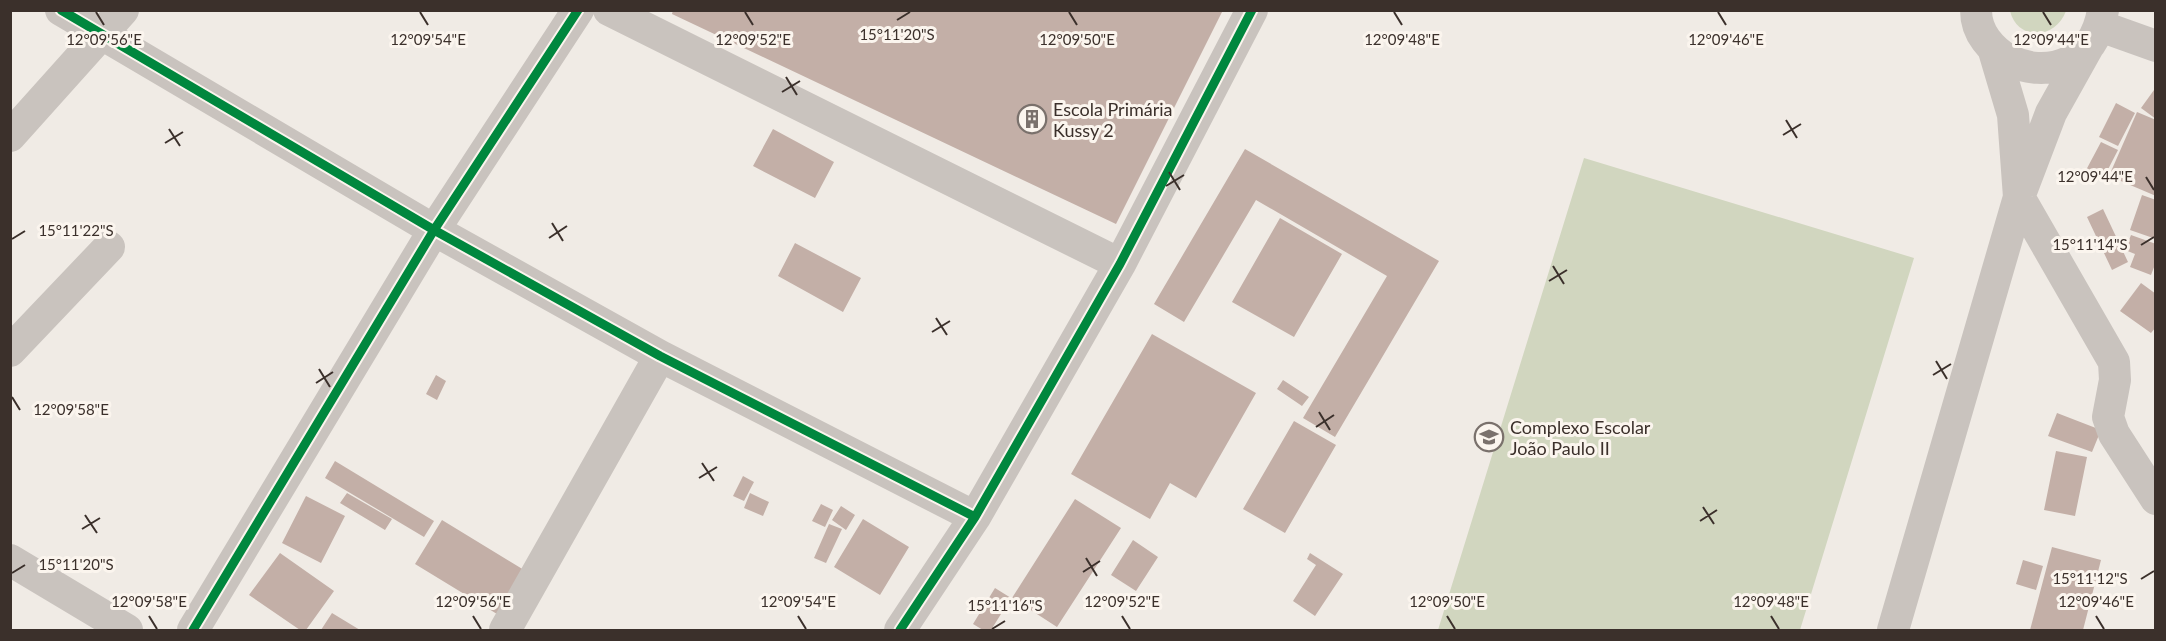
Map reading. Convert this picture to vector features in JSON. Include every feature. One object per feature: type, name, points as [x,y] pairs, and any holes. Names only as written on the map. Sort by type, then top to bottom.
[{"type":"street","points":[[61,10],[101,36],[434,230],[660,356],[975,517]]},
{"type":"street","points":[[10,136],[123,10]]},
{"type":"street","points":[[193,630],[434,230],[578,10]]},
{"type":"street","points":[[609,10],[1120,264]]},
{"type":"street","points":[[900,630],[975,517],[1120,264],[1252,10]]},
{"type":"street","points":[[1976,10],[1976,17],[1983,35],[1994,51],[2013,115],[2019,197],[2114,362],[2115,380],[2108,417],[2114,434],[2156,499]]},
{"type":"street","points":[[1994,51],[2011,63],[2031,68],[2053,68],[2073,59],[2097,27]]},
{"type":"street","points":[[2097,27],[2156,46]]},
{"type":"street","points":[[1893,630],[2019,197],[2051,113],[2097,27]]},
{"type":"street","points":[[10,351],[109,247]]},
{"type":"street","points":[[505,630],[660,356]]},
{"type":"street","points":[[10,560],[127,630]]},
{"type":"green space","points":[[2010,10],[2066,11],[2054,27],[2037,33],[2021,28],[2014,21]]},
{"type":"green space","points":[[1584,158],[1914,258],[1800,630],[1438,630]]},
{"type":"building","name":"Escola Primária Kussy 2","points":[[673,10],[1223,10],[1116,224],[672,14]]},
{"type":"building","points":[[2154,90],[2156,91],[2156,119],[2141,108]]},
{"type":"building","points":[[2116,103],[2135,113],[2118,146],[2099,137]]},
{"type":"building","points":[[2137,112],[2156,120],[2156,196],[2109,176]]},
{"type":"building","points":[[773,129],[834,162],[815,198],[753,166]]},
{"type":"building","points":[[2101,142],[2118,150],[2102,181],[2085,172]]},
{"type":"building","points":[[1245,149],[1439,261],[1335,437],[1303,418],[1387,276],[1256,200],[1184,322],[1154,304]]},
{"type":"building","points":[[2142,195],[2156,200],[2156,239],[2130,230]]},
{"type":"building","points":[[2103,209],[2128,262],[2112,270],[2087,217]]},
{"type":"building","points":[[1280,218],[1342,254],[1294,337],[1232,302]]},
{"type":"building","points":[[2131,235],[2156,244],[2156,262],[2151,275],[2130,267],[2135,254],[2125,250]]},
{"type":"building","points":[[795,243],[861,278],[843,312],[778,276]]},
{"type":"building","points":[[2141,283],[2156,294],[2156,327],[2151,333],[2120,311]]},
{"type":"building","points":[[1152,334],[1256,393],[1196,498],[1170,483],[1150,519],[1071,474]]},
{"type":"building","points":[[436,375],[446,381],[437,400],[426,394]]},
{"type":"building","points":[[1283,380],[1309,397],[1302,406],[1277,389]]},
{"type":"building","points":[[2057,413],[2101,430],[2092,452],[2048,436]]},
{"type":"building","points":[[1294,421],[1336,445],[1285,533],[1243,509]]},
{"type":"building","points":[[2056,451],[2087,457],[2075,516],[2044,510]]},
{"type":"building","points":[[335,461],[434,521],[424,537],[325,478]]},
{"type":"building","points":[[743,476],[754,482],[744,501],[733,496]]},
{"type":"building","points":[[347,493],[392,519],[385,530],[340,503]]},
{"type":"building","points":[[750,493],[769,502],[763,516],[744,508]]},
{"type":"building","points":[[306,496],[345,516],[321,563],[282,543]]},
{"type":"building","points":[[1075,499],[1121,528],[1057,627],[1012,598]]},
{"type":"building","points":[[821,504],[833,510],[825,527],[812,521]]},
{"type":"building","points":[[841,506],[855,515],[846,530],[832,520]]},
{"type":"building","points":[[863,519],[909,547],[880,595],[834,567]]},
{"type":"building","points":[[442,520],[524,570],[497,614],[415,564]]},
{"type":"building","points":[[829,524],[842,529],[826,563],[814,558]]},
{"type":"building","points":[[1133,540],[1158,557],[1136,591],[1111,575]]},
{"type":"building","points":[[2052,547],[2101,560],[2083,630],[2030,630]]},
{"type":"building","points":[[280,553],[334,591],[306,630],[300,630],[249,595]]},
{"type":"building","points":[[1310,553],[1343,574],[1315,616],[1293,601],[1316,565],[1307,559]]},
{"type":"building","points":[[2023,560],[2043,566],[2036,590],[2016,584]]},
{"type":"building","points":[[995,588],[1011,598],[991,630],[983,630],[973,624]]},
{"type":"building","points":[[332,613],[360,630],[321,630]]},
{"type":"cycle path","points":[[61,10],[434,230],[660,356],[975,517]]},
{"type":"cycle path","points":[[193,630],[434,230],[578,10]]},
{"type":"cycle path","points":[[900,630],[975,517],[1120,264],[1252,10]]},
{"type":"place","name":"Escola Primária Kussy 2","points":[[1032,119]]},
{"type":"place","name":"Complexo Escolar João Paulo II","points":[[1489,437]]}]
